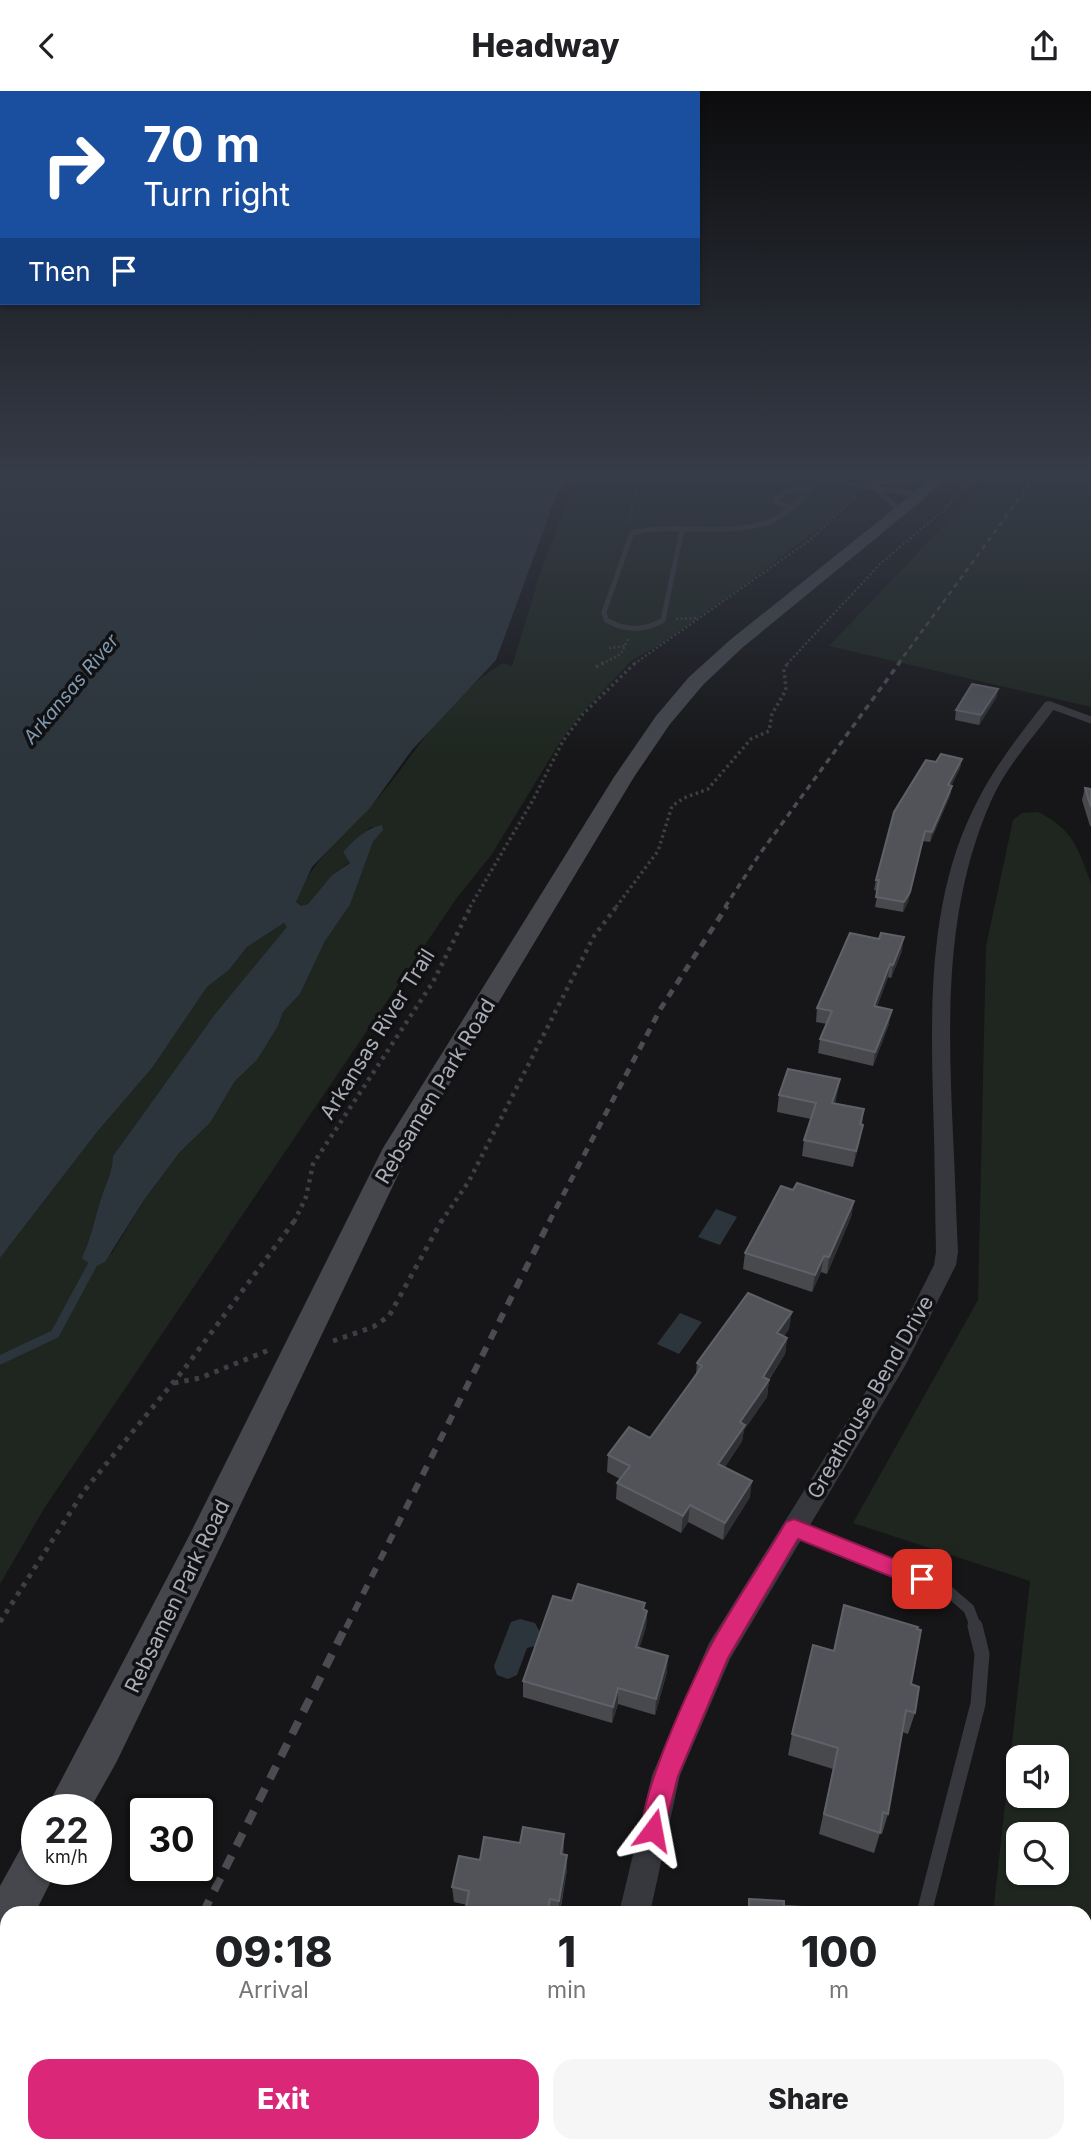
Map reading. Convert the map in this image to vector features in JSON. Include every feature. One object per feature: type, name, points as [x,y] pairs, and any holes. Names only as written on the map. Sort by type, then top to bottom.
[{"type":"street","name":"Rebsamen Park Road","points":[[76,1794],[101,1749],[202,1547],[372,1196],[423,1103],[663,720],[716,662],[826,570]]},
{"type":"street","name":"Greathouse Bend Drive","points":[[636,1906],[666,1776],[719,1652],[913,1332],[945,1265],[947,1252],[940,1041],[943,955],[948,913],[956,873],[981,805],[1014,751],[1050,705]]},
{"type":"street","points":[[14,1906],[25,1885]]},
{"type":"lane","points":[[618,570],[604,612],[609,622],[631,628],[654,626],[663,620],[674,570]]},
{"type":"lane","points":[[1050,705],[1091,720]]},
{"type":"lane","points":[[794,1528],[947,1590],[969,1609],[974,1621],[982,1654],[978,1704],[926,1906]]},
{"type":"path","name":"Arkansas River Trail","points":[[0,1622],[84,1491],[174,1383],[299,1215],[313,1164],[433,982],[472,903],[533,800],[564,741],[583,714],[638,660],[767,570]]},
{"type":"path","points":[[174,1383],[200,1378],[272,1349],[325,1344],[352,1332],[373,1327],[389,1316],[408,1286],[429,1240],[469,1181],[583,956],[658,851],[672,806],[684,797],[708,789],[751,740],[769,731],[772,714],[786,690],[784,670],[790,659],[873,570]]},
{"type":"path","points":[[663,620],[700,618]]},
{"type":"path","points":[[596,667],[616,657],[626,646],[631,628]]},
{"type":"path","points":[[609,648],[626,646]]},
{"type":"shaded area","points":[[541,570],[764,570],[659,645],[632,660],[581,714],[560,742],[492,854],[456,899],[45,1507],[0,1584],[0,1258],[97,1132],[152,1068],[207,987],[229,970],[247,947],[284,923],[287,927],[285,932],[215,1014],[113,1156],[83,1259],[112,1253],[144,1200],[180,1152],[210,1123],[235,1081],[257,1060],[278,1026],[283,1012],[300,994],[325,941],[350,905],[373,842],[382,830],[371,827],[343,852],[350,862],[332,875],[308,904],[301,907],[296,902],[310,874],[388,786],[447,710],[482,677],[503,663],[512,666]]},
{"type":"shaded area","points":[[901,570],[1091,570],[1091,707],[829,646]]},
{"type":"shaded area","points":[[1038,812],[1060,826],[1073,841],[1091,883],[1091,1906],[994,1906],[1006,1796],[1006,1808],[1069,1808],[1069,1745],[1012,1745],[1030,1581],[853,1523],[978,1300],[986,946],[1013,820],[1022,813]]},
{"type":"water","name":"Arkansas River","points":[[0,570],[529,570],[496,660],[412,750],[370,808],[312,867],[296,902],[301,906],[308,904],[332,875],[350,863],[343,852],[351,843],[382,825],[383,830],[373,842],[350,905],[325,941],[300,994],[283,1012],[278,1026],[257,1060],[235,1081],[210,1123],[180,1152],[144,1200],[105,1262],[94,1267],[82,1258],[113,1156],[215,1014],[287,927],[284,923],[247,947],[229,970],[207,987],[152,1068],[97,1132],[0,1258]]},
{"type":"water","points":[[716,1209],[737,1217],[720,1245],[698,1237]]},
{"type":"water","points":[[680,1313],[702,1322],[679,1354],[657,1344]]},
{"type":"water","points":[[520,1619],[535,1623],[540,1632],[535,1646],[527,1648],[517,1675],[508,1679],[497,1675],[494,1666],[511,1622]]},
{"type":"building","points":[[972,684],[998,689],[981,715],[956,710]]},
{"type":"building","points":[[941,754],[962,759],[948,785],[952,786],[932,832],[925,831],[910,892],[904,902],[876,897],[879,880],[876,880],[894,812],[926,760],[936,762]]},
{"type":"building","points":[[1085,788],[1091,789],[1091,807]]},
{"type":"building","points":[[850,933],[879,939],[881,933],[904,937],[874,1006],[892,1010],[875,1052],[820,1039],[832,1011],[817,1008]]},
{"type":"building","points":[[788,1069],[840,1079],[832,1103],[864,1109],[856,1151],[804,1140],[816,1103],[779,1095]]},
{"type":"building","points":[[797,1183],[854,1201],[829,1257],[824,1256],[815,1275],[745,1253],[781,1186],[793,1190]]},
{"type":"building","points":[[748,1293],[792,1312],[777,1333],[787,1338],[763,1377],[769,1380],[740,1422],[745,1425],[718,1464],[752,1481],[725,1523],[690,1505],[683,1516],[617,1483],[630,1466],[608,1455],[629,1427],[650,1438],[702,1366],[697,1363]]},
{"type":"building","points":[[578,1584],[645,1603],[643,1609],[647,1611],[636,1647],[668,1656],[656,1699],[618,1688],[613,1707],[523,1681],[553,1596],[572,1601]]},
{"type":"building","points":[[844,1605],[921,1630],[911,1684],[919,1687],[915,1713],[906,1710],[888,1814],[883,1812],[880,1833],[824,1814],[838,1748],[792,1734],[813,1645],[834,1651]]},
{"type":"building","points":[[523,1827],[564,1834],[561,1854],[567,1855],[559,1901],[550,1899],[548,1906],[466,1906],[469,1891],[452,1887],[459,1856],[480,1860],[484,1837],[520,1843]]},
{"type":"building","points":[[749,1899],[784,1901],[784,1906],[749,1906]]},
{"type":"waterway","points":[[0,1360],[55,1334],[96,1258]]},
{"type":"railway","points":[[898,664],[967,570]]},
{"type":"railway","points":[[725,907],[759,855],[900,662]]},
{"type":"railway","points":[[549,1222],[661,1008],[727,906]]},
{"type":"railway","points":[[346,1628],[549,1222]]},
{"type":"railway","points":[[206,1906],[346,1626]]},
{"type":"route","points":[[653,1830],[666,1776],[719,1652],[794,1528],[922,1579]]}]
